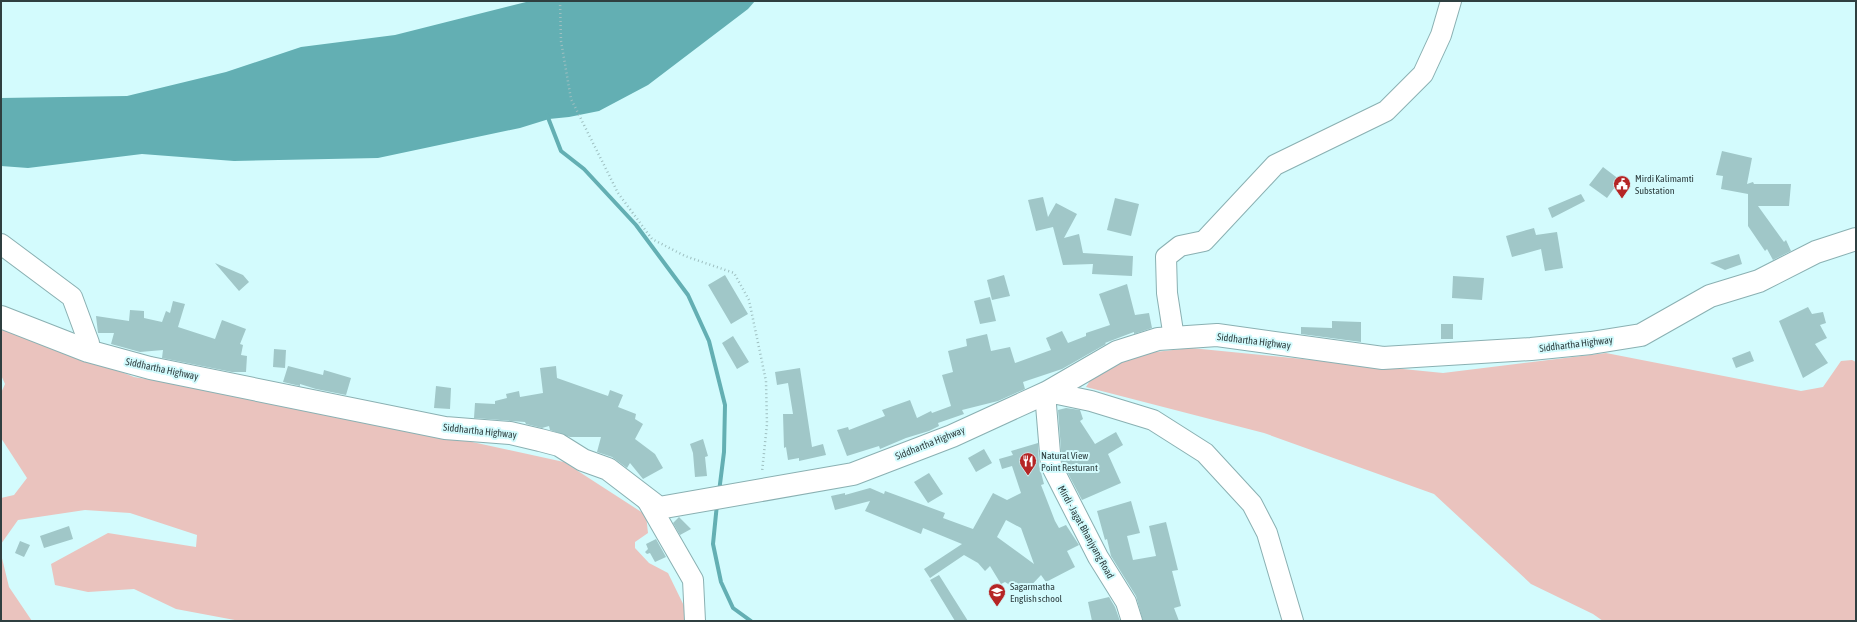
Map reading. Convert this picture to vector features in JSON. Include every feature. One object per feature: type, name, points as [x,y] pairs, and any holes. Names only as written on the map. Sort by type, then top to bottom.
[{"type":"highway","name":"Siddhartha Highway","points":[[1,317],[88,351],[150,368],[445,428],[510,433],[559,445],[584,460],[608,469],[653,504],[853,474],[952,436],[1046,392],[1117,352],[1158,339],[1217,335],[1383,358],[1531,349],[1591,343],[1641,334],[1710,296],[1759,281],[1816,252],[1856,238]]},
{"type":"street","points":[[1174,338],[1167,293],[1166,257],[1180,246],[1204,241],[1275,165],[1386,111],[1423,74],[1442,35],[1451,1]]},
{"type":"street","points":[[1,244],[72,297],[89,343],[88,351]]},
{"type":"street","points":[[1046,392],[1091,401],[1153,420],[1205,453],[1252,504],[1267,533],[1293,621]]},
{"type":"street","name":"Mirdi - Jagat Bhanjyang Road","points":[[1046,392],[1051,466],[1098,557],[1126,602],[1132,621]]},
{"type":"street","points":[[653,504],[693,580],[696,621]]},
{"type":"path","points":[[560,1],[561,41],[572,99],[618,192],[652,239],[685,256],[734,273],[749,300],[766,381],[767,424],[761,472],[767,473]]},
{"type":"shaded area","points":[[1,324],[134,377],[312,407],[564,462],[646,515],[648,533],[635,542],[635,548],[649,563],[668,573],[687,612],[688,621],[240,621],[176,609],[134,589],[88,592],[55,585],[51,564],[108,533],[196,547],[197,535],[130,513],[85,510],[18,520],[1,544],[1,498],[14,495],[27,478],[1,438],[1,393],[5,384],[1,375]]},
{"type":"shaded area","points":[[1191,348],[1443,373],[1606,353],[1801,391],[1823,387],[1841,361],[1852,360],[1856,362],[1856,621],[1603,621],[1593,614],[1531,584],[1434,494],[1264,433],[1086,387],[1097,370],[1137,354]]},
{"type":"shaded area","points":[[1,554],[9,587],[32,621],[1,621]]},
{"type":"water","points":[[530,1],[755,1],[748,9],[648,85],[599,111],[549,119],[520,128],[378,158],[234,161],[142,154],[28,168],[1,166],[1,98],[127,96],[226,72],[301,47],[395,35]]},
{"type":"building","points":[[1722,151],[1752,158],[1747,184],[1753,182],[1754,184],[1791,184],[1789,206],[1758,206],[1784,242],[1786,240],[1791,251],[1773,260],[1767,249],[1765,251],[1748,226],[1748,194],[1721,189],[1723,176],[1716,175]]},
{"type":"building","points":[[1603,167],[1620,180],[1607,198],[1589,185]]},
{"type":"building","points":[[1581,194],[1585,201],[1552,218],[1548,208]]},
{"type":"building","points":[[1043,197],[1048,217],[1056,203],[1077,214],[1064,238],[1079,234],[1083,253],[1133,256],[1132,276],[1092,274],[1093,264],[1063,265],[1053,227],[1036,231],[1028,200]]},
{"type":"building","points":[[1115,198],[1139,204],[1131,236],[1107,230]]},
{"type":"building","points":[[1534,228],[1536,235],[1557,232],[1563,268],[1545,271],[1541,249],[1512,257],[1506,236]]},
{"type":"building","points":[[1739,254],[1742,264],[1725,270],[1710,263]]},
{"type":"building","points":[[215,263],[243,275],[249,282],[239,291]]},
{"type":"building","points":[[725,275],[748,314],[731,324],[708,285]]},
{"type":"building","points":[[1004,275],[1010,296],[992,300],[987,280]]},
{"type":"building","points":[[1453,276],[1484,278],[1482,300],[1452,298]]},
{"type":"building","points":[[1127,284],[1135,315],[1149,313],[1152,328],[1134,334],[1134,332],[1105,343],[1106,344],[1062,369],[1023,382],[1025,389],[998,401],[962,410],[964,414],[938,423],[939,426],[929,431],[906,438],[880,449],[879,446],[847,456],[837,430],[848,427],[849,430],[885,416],[882,410],[910,400],[917,418],[931,411],[932,413],[951,406],[942,375],[953,372],[948,351],[967,346],[966,339],[987,334],[991,351],[1010,347],[1015,363],[1051,350],[1046,338],[1062,331],[1068,343],[1086,336],[1086,333],[1110,325],[1099,294]]},
{"type":"building","points":[[990,297],[996,321],[980,324],[974,301]]},
{"type":"building","points":[[173,301],[185,304],[178,327],[215,339],[222,320],[246,329],[240,344],[243,345],[241,355],[247,356],[246,372],[232,372],[162,358],[163,350],[140,352],[111,344],[114,333],[98,333],[96,316],[129,321],[130,310],[144,311],[144,318],[162,322],[166,311],[170,313]]},
{"type":"building","points":[[1808,307],[1812,314],[1823,312],[1826,323],[1820,325],[1827,338],[1815,344],[1828,363],[1803,378],[1779,321]]},
{"type":"building","points":[[1332,321],[1361,322],[1361,342],[1301,334],[1301,327],[1332,328]]},
{"type":"building","points":[[1441,324],[1453,324],[1453,339],[1441,339]]},
{"type":"building","points":[[733,336],[749,362],[737,369],[722,343]]},
{"type":"building","points":[[274,349],[286,350],[285,368],[273,367]]},
{"type":"building","points":[[1750,351],[1754,361],[1736,368],[1732,358]]},
{"type":"building","points":[[288,366],[323,375],[324,370],[351,378],[346,395],[300,384],[300,386],[283,382]]},
{"type":"building","points":[[556,366],[557,378],[608,396],[610,390],[623,395],[618,407],[636,414],[635,419],[643,424],[635,439],[655,454],[663,468],[643,479],[630,463],[627,468],[612,457],[597,452],[601,437],[570,437],[550,430],[549,426],[542,428],[526,424],[525,422],[474,418],[475,403],[495,404],[495,401],[507,398],[506,394],[519,391],[520,397],[543,393],[540,368]]},
{"type":"building","points":[[800,368],[812,447],[823,444],[826,455],[799,461],[799,458],[788,460],[786,447],[784,448],[783,414],[793,414],[788,383],[777,385],[775,372]]},
{"type":"building","points":[[436,386],[451,388],[450,409],[434,408]]},
{"type":"building","points":[[1066,408],[1080,410],[1083,419],[1080,421],[1095,444],[1116,432],[1123,445],[1108,454],[1121,483],[1082,500],[1062,462],[1058,410]]},
{"type":"building","points":[[703,439],[708,456],[705,457],[707,476],[695,477],[693,453],[690,444]]},
{"type":"building","points":[[1038,443],[1039,465],[1044,484],[1041,485],[1055,521],[1059,528],[1066,525],[1079,545],[1067,551],[1075,567],[1046,582],[1041,575],[1025,592],[1016,582],[1013,587],[1005,582],[1001,584],[990,566],[985,571],[978,563],[964,555],[930,578],[924,569],[962,544],[923,528],[921,534],[865,511],[870,501],[835,510],[831,496],[845,493],[845,495],[870,488],[884,494],[885,491],[945,513],[943,518],[973,529],[993,493],[1007,500],[1021,493],[1012,466],[1002,469],[999,459],[1013,455],[1011,451]],"holes":[[[1006,520],[1021,528],[1034,564],[997,537]]]},
{"type":"building","points":[[984,449],[992,463],[976,472],[968,458]]},
{"type":"building","points":[[929,473],[943,494],[928,503],[914,482]]},
{"type":"building","points":[[1131,501],[1140,533],[1127,536],[1133,560],[1156,556],[1149,526],[1166,522],[1178,570],[1172,571],[1181,606],[1174,608],[1179,621],[1143,621],[1136,596],[1111,556],[1107,539],[1105,540],[1097,511]]},
{"type":"building","points":[[679,517],[691,529],[680,535],[673,523]]},
{"type":"building","points":[[69,526],[73,539],[44,548],[40,536]]},
{"type":"building","points":[[656,539],[666,557],[655,562],[650,553],[647,554],[645,552],[648,549],[646,544]]},
{"type":"building","points":[[20,541],[30,545],[24,557],[15,553]]},
{"type":"building","points":[[939,575],[968,621],[955,621],[930,580]]},
{"type":"building","points":[[1109,597],[1115,607],[1120,621],[1092,621],[1088,602]]},
{"type":"waterway","points":[[547,115],[561,151],[584,169],[636,225],[688,295],[709,341],[725,405],[724,452],[719,492]]},
{"type":"waterway","points":[[717,504],[713,544],[721,582],[733,608],[751,621]]},
{"type":"place","name":"Mirdi Kalimamti Substation","points":[[1622,199]]},
{"type":"place","name":"Natural View Point Resturant","points":[[1028,476]]},
{"type":"place","name":"Sagarmatha English school","points":[[997,607]]}]
